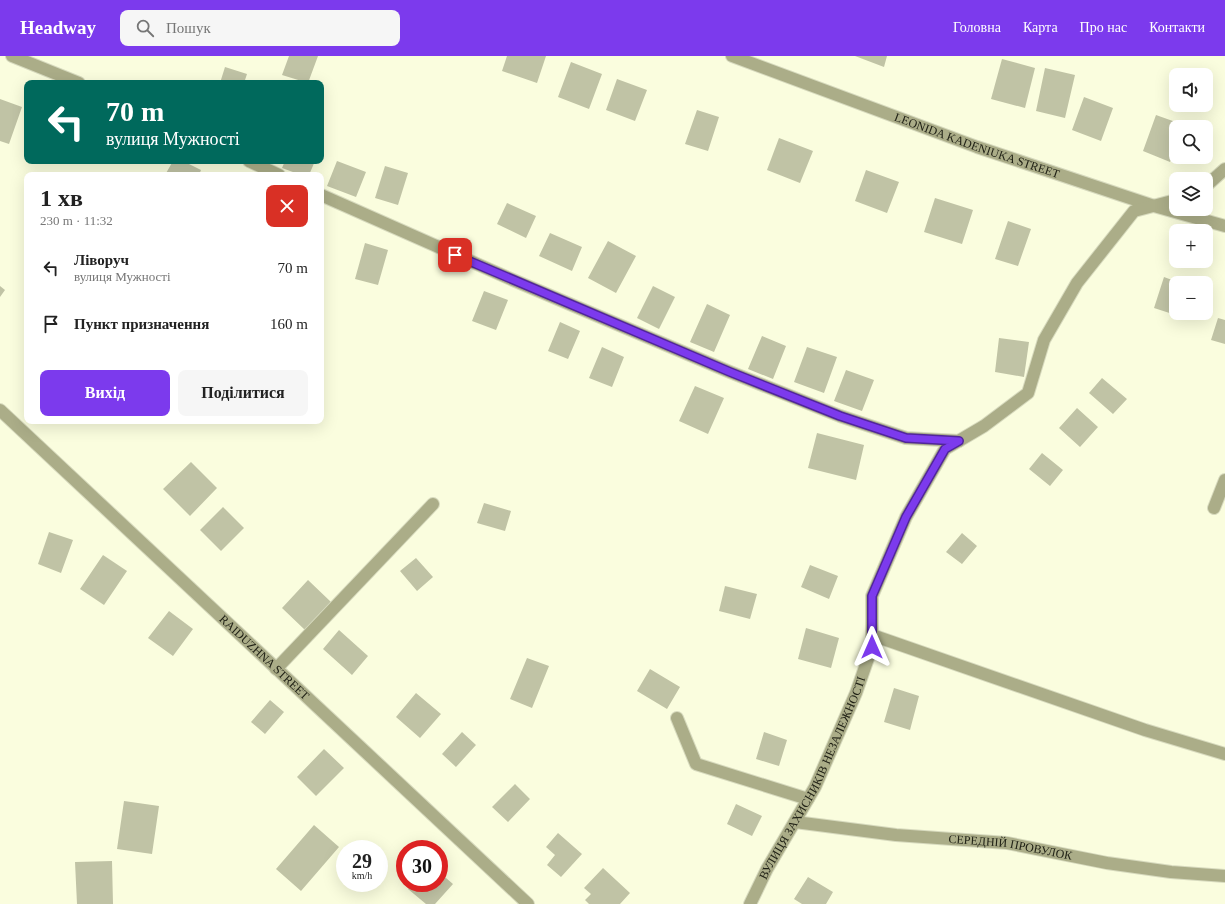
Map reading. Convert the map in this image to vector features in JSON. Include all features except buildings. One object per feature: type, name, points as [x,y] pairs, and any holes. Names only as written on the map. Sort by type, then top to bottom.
[{"type":"street","points":[[12,56],[72,80]]},
{"type":"street","name":"LEONIDA KADENIUKA STREET","points":[[732,56],[977,147],[1154,206],[1225,226]]},
{"type":"street","points":[[255,164],[273,172]]},
{"type":"street","points":[[1213,180],[1225,169]]},
{"type":"street","points":[[324,195],[513,280],[730,372],[840,416],[906,438],[959,441]]},
{"type":"street","name":"ВУЛИЦЯ ЗАХИСНИКІВ НЕЗАЛЕЖНОСТІ","points":[[750,904],[767,869],[815,788],[856,693],[872,647],[872,596],[906,517],[945,449],[984,426],[1028,393],[1044,340],[1077,283],[1134,211],[1169,202]]},
{"type":"street","name":"RAIDUZHNA STREET","points":[[0,410],[528,904]]},
{"type":"street","points":[[1214,508],[1225,480]]},
{"type":"street","points":[[276,669],[433,504]]},
{"type":"street","points":[[872,635],[1146,730],[1225,754]]},
{"type":"street","points":[[677,718],[696,764],[808,799]]},
{"type":"street","name":"СЕРЕДНІЙ ПРОВУЛОК","points":[[795,822],[896,835],[1007,843],[1107,863],[1171,872],[1225,876]]},
{"type":"route","points":[[455,255],[730,372],[840,416],[906,438],[959,441],[945,449],[906,517],[872,596],[872,647]]}]
